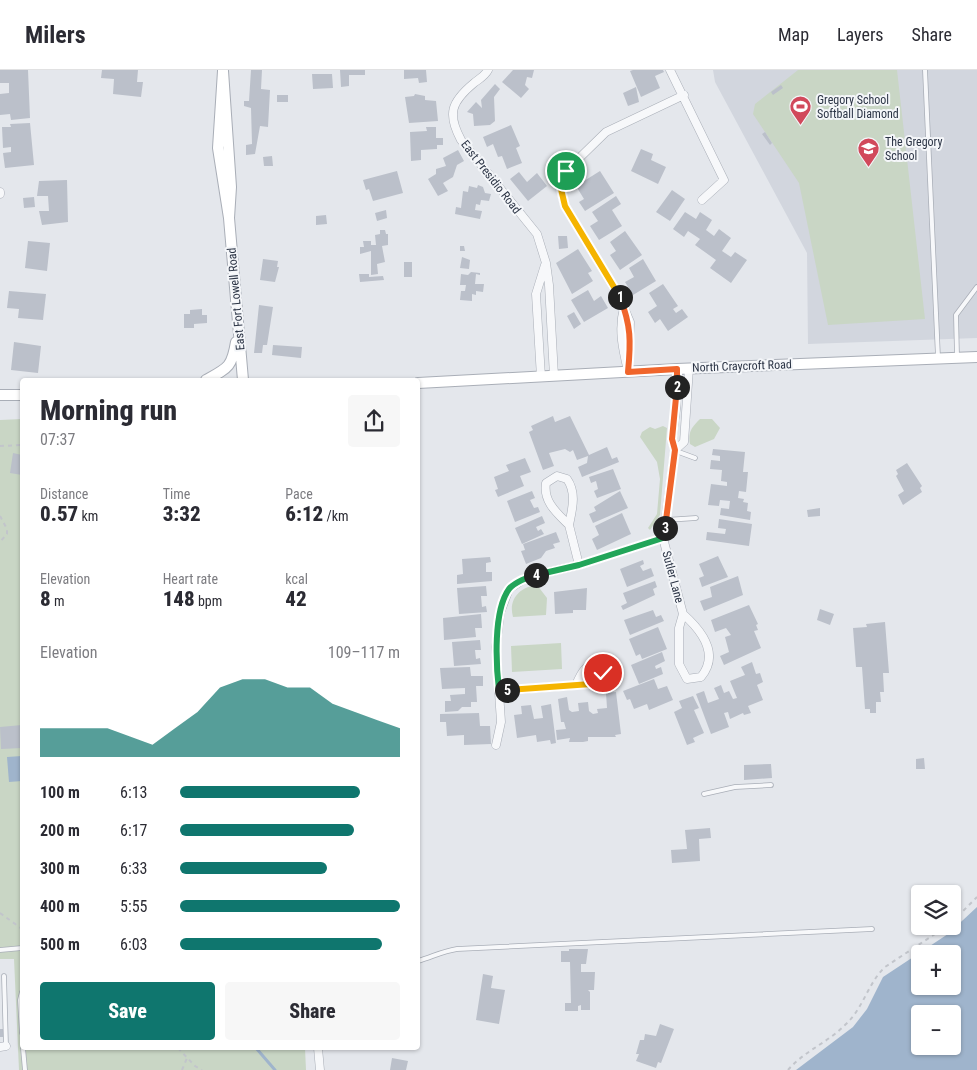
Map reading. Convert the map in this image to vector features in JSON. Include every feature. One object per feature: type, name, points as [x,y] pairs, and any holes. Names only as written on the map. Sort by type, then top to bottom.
[{"type":"main road","name":"East Fort Lowell Road","points":[[223,71],[231,187],[229,218],[243,378]]},
{"type":"main road","points":[[210,378],[228,368],[233,358],[238,326]]},
{"type":"main road","name":"North Craycroft Road","points":[[420,383],[689,368],[977,357]]},
{"type":"main road","points":[[0,395],[20,395]]},
{"type":"street","name":"East Presidio Road","points":[[488,70],[463,92],[453,108],[452,123],[461,140],[537,234],[550,284],[554,376]]},
{"type":"street","points":[[670,70],[684,95],[724,180],[702,200]]},
{"type":"street","points":[[628,372],[631,347],[630,322],[620,296],[565,206],[561,189],[566,171],[606,132],[684,95]]},
{"type":"street","points":[[540,377],[536,294],[546,263]]},
{"type":"street","name":"Sutler Lane","points":[[675,450],[684,442],[689,368]]},
{"type":"street","name":"Sutler Lane","points":[[677,369],[676,409],[672,439],[675,450],[663,538],[683,614],[701,632],[707,643],[708,666],[701,677],[693,679],[687,679],[680,664],[679,628],[683,614]]},
{"type":"street","points":[[569,525],[552,509],[545,490],[546,483],[557,476],[567,479],[572,490],[573,512],[569,525],[579,565]]},
{"type":"street","points":[[496,746],[501,722],[496,647],[500,613],[509,589],[527,577],[579,565],[663,538]]},
{"type":"street","points":[[499,690],[576,685]]},
{"type":"street","points":[[318,1050],[320,1070]]},
{"type":"lane","points":[[925,70],[938,359]]},
{"type":"lane","points":[[957,358],[956,315],[977,287]]},
{"type":"lane","points":[[675,450],[695,458]]},
{"type":"lane","points":[[666,520],[696,518]]},
{"type":"lane","points":[[704,794],[735,787],[771,785]]},
{"type":"lane","points":[[420,960],[434,957],[444,951],[457,949],[872,929]]},
{"type":"lane","points":[[0,950],[20,948]]},
{"type":"lane","points":[[3,1047],[4,976]]},
{"type":"lane","points":[[23,1050],[25,1070]]},
{"type":"path","points":[[0,446],[20,445]]},
{"type":"path","points":[[0,516],[7,534],[0,542]]},
{"type":"path","points":[[961,913],[977,897]]},
{"type":"path","points":[[0,913],[20,928]]},
{"type":"path","points":[[788,1070],[799,1059],[830,1039],[850,1020],[864,1002],[878,973],[933,935]]},
{"type":"path","points":[[180,1050],[194,1066],[202,1070]]},
{"type":"path","points":[[182,1070],[187,1058]]},
{"type":"shaded area","name":"The Gregory School","points":[[713,70],[977,70],[977,338],[808,344],[807,253],[715,82]]},
{"type":"green space","points":[[798,70],[897,70],[925,319],[828,325],[799,183],[753,114],[755,104]]},
{"type":"green space","points":[[20,419],[20,1050],[305,1050],[306,1070],[19,1070],[14,959],[0,959],[0,420]]},
{"type":"green space","points":[[700,419],[712,419],[720,428],[714,439],[695,447],[690,444],[689,436],[692,428]]},
{"type":"green space","points":[[663,426],[667,428],[660,515],[650,530],[648,528],[657,514],[660,479],[657,462],[640,437],[642,432],[650,427],[655,429]]},
{"type":"green space","points":[[537,585],[547,598],[546,615],[513,617],[512,605],[517,595],[525,588]]},
{"type":"green space","points":[[561,643],[562,669],[512,672],[511,646]]},
{"type":"water","points":[[20,756],[20,781],[9,782],[7,757]]},
{"type":"water","points":[[977,907],[977,1070],[796,1070],[853,1027],[867,1009],[883,977],[911,958],[911,995],[961,995],[961,945],[931,945],[946,935],[961,935],[961,922]]},
{"type":"building","points":[[0,70],[28,70],[30,118],[11,120],[10,114],[0,115],[0,94],[9,93],[9,83],[0,83]]},
{"type":"building","points":[[102,70],[138,70],[137,82],[143,82],[141,97],[113,94],[114,79],[101,78]]},
{"type":"building","points":[[251,70],[262,70],[261,89],[270,90],[268,127],[260,126],[255,154],[246,155],[246,145],[252,144],[251,108],[244,106],[244,101],[249,101]]},
{"type":"building","points":[[340,70],[365,70],[365,75],[349,75],[349,86],[341,87]]},
{"type":"building","points":[[404,70],[426,70],[427,82],[419,83],[418,78],[404,79]]},
{"type":"building","points":[[513,70],[534,70],[532,78],[527,77],[525,85],[529,89],[521,98],[502,82]]},
{"type":"building","points":[[663,70],[664,72],[655,76],[660,88],[641,97],[630,71]]},
{"type":"building","points":[[312,74],[332,74],[333,88],[313,89]]},
{"type":"building","points":[[495,84],[500,89],[494,97],[495,121],[490,125],[474,126],[473,114],[467,112],[476,102],[482,108],[481,100]]},
{"type":"building","points":[[781,85],[783,88],[773,95],[771,92]]},
{"type":"building","points":[[636,87],[639,102],[628,106],[623,93]]},
{"type":"building","points":[[415,94],[425,96],[425,100],[436,101],[438,121],[409,123],[405,97],[414,96]]},
{"type":"building","points":[[277,95],[288,95],[288,102],[277,102]]},
{"type":"building","points":[[30,123],[34,165],[5,168],[3,153],[11,152],[11,147],[3,148],[2,127],[11,127],[10,124]]},
{"type":"building","points":[[511,125],[520,146],[516,148],[522,163],[507,169],[502,156],[498,157],[493,144],[487,147],[483,137]]},
{"type":"building","points":[[426,127],[436,127],[436,138],[443,138],[443,145],[437,145],[437,149],[421,150],[421,160],[411,161],[410,132],[427,131]]},
{"type":"building","points":[[765,132],[772,143],[770,145],[762,134]]},
{"type":"building","points":[[641,149],[653,154],[651,160],[666,167],[658,184],[631,171]]},
{"type":"building","points":[[458,150],[464,161],[457,165],[453,177],[443,183],[448,191],[438,196],[428,179],[436,174],[436,169],[446,166],[443,158]]},
{"type":"building","points":[[272,156],[273,166],[264,166],[263,157]]},
{"type":"building","points":[[397,171],[403,193],[373,201],[369,189],[366,190],[363,180]]},
{"type":"building","points":[[600,171],[614,193],[585,211],[579,202],[584,199],[576,186]]},
{"type":"building","points":[[519,172],[527,182],[537,173],[547,186],[528,201],[510,179]]},
{"type":"building","points":[[67,180],[68,222],[42,225],[39,211],[49,211],[48,196],[37,196],[39,181]]},
{"type":"building","points":[[478,185],[483,187],[485,193],[491,194],[489,201],[481,200],[480,205],[476,204],[475,210],[482,211],[480,219],[455,214],[456,207],[461,208],[463,191],[468,192],[469,186],[477,188]]},
{"type":"building","points":[[672,190],[685,199],[670,221],[656,212]]},
{"type":"building","points":[[616,196],[621,204],[612,210],[622,226],[599,240],[590,226],[598,221],[592,212]]},
{"type":"building","points":[[34,197],[35,207],[24,208],[23,198]]},
{"type":"building","points":[[386,210],[387,218],[377,221],[375,213]]},
{"type":"building","points":[[685,212],[696,219],[700,212],[712,220],[706,230],[714,236],[719,229],[731,238],[722,251],[731,257],[735,252],[747,260],[731,283],[710,268],[716,260],[695,245],[700,239],[688,231],[684,237],[673,229]]},
{"type":"building","points":[[326,215],[327,224],[316,225],[316,216]]},
{"type":"building","points":[[380,230],[385,230],[386,234],[388,234],[388,245],[382,246],[385,262],[377,264],[378,274],[371,275],[371,251],[360,254],[360,247],[364,247],[363,241],[371,241],[371,245],[376,245],[375,235],[380,234]]},
{"type":"building","points":[[625,231],[642,255],[620,270],[610,255],[616,251],[610,242]]},
{"type":"building","points":[[558,236],[567,236],[568,248],[559,249]]},
{"type":"building","points":[[28,241],[50,243],[47,271],[25,268]]},
{"type":"building","points":[[460,246],[464,246],[465,251],[460,251]]},
{"type":"building","points":[[578,249],[592,271],[588,273],[593,281],[572,294],[556,263]]},
{"type":"building","points":[[462,257],[470,260],[469,269],[460,268]]},
{"type":"building","points":[[263,259],[278,261],[277,267],[279,267],[275,282],[260,280]]},
{"type":"building","points":[[643,259],[656,281],[633,295],[625,282],[634,277],[629,268]]},
{"type":"building","points":[[404,262],[412,262],[412,277],[404,277]]},
{"type":"building","points":[[471,272],[480,273],[480,275],[476,274],[475,284],[484,284],[483,292],[476,291],[476,295],[472,294],[472,301],[460,300],[461,291],[465,291],[466,285],[460,285],[461,274],[468,275]]},
{"type":"building","points":[[359,274],[369,274],[369,277],[383,276],[384,280],[360,282]]},
{"type":"building","points":[[663,284],[678,306],[673,309],[676,313],[682,309],[688,317],[668,331],[660,319],[655,323],[648,312],[657,306],[649,293]]},
{"type":"building","points":[[588,290],[594,301],[601,296],[608,308],[584,322],[571,300]]},
{"type":"building","points":[[9,291],[46,294],[43,320],[18,318],[19,309],[7,308]]},
{"type":"building","points":[[259,305],[273,307],[267,345],[263,345],[262,353],[254,353]]},
{"type":"building","points":[[202,309],[202,315],[207,315],[207,323],[194,324],[194,328],[184,328],[184,314],[190,314],[190,310]]},
{"type":"building","points":[[574,312],[581,324],[574,329],[567,316]]},
{"type":"building","points":[[14,342],[41,346],[38,373],[11,370]]},
{"type":"building","points":[[273,345],[302,347],[301,358],[272,355]]},
{"type":"building","points":[[553,416],[555,422],[570,416],[589,455],[607,447],[612,459],[617,457],[619,462],[582,477],[578,467],[587,463],[588,456],[577,460],[573,450],[570,452],[565,449],[549,453],[554,466],[543,470],[529,432],[533,430],[531,426]]},
{"type":"building","points":[[713,449],[745,452],[743,472],[748,472],[746,492],[739,491],[738,498],[744,499],[743,502],[748,503],[747,511],[751,512],[750,520],[720,515],[721,508],[729,509],[730,501],[720,500],[719,506],[708,505],[711,484],[727,486],[727,482],[721,481],[722,470],[710,469],[711,460],[720,461],[720,456],[712,455]]},
{"type":"building","points":[[13,453],[20,455],[20,475],[10,473]]},
{"type":"building","points":[[525,458],[531,472],[520,476],[524,486],[498,497],[495,490],[498,489],[494,477],[509,471],[506,465]]},
{"type":"building","points":[[907,463],[922,486],[920,488],[922,492],[903,505],[898,495],[904,491],[896,476],[898,474],[896,470]]},
{"type":"building","points":[[613,469],[621,489],[597,498],[594,491],[598,489],[596,481],[591,483],[589,477]]},
{"type":"building","points":[[532,491],[535,498],[530,500],[534,508],[538,507],[540,512],[515,522],[507,501]]},
{"type":"building","points":[[620,491],[628,508],[593,523],[589,514],[596,511],[594,507]]},
{"type":"building","points":[[820,508],[820,516],[808,517],[807,510]]},
{"type":"building","points":[[622,513],[631,534],[597,550],[592,539],[599,535],[595,526]]},
{"type":"building","points":[[542,516],[545,523],[536,527],[538,531],[541,529],[544,534],[522,544],[515,528]]},
{"type":"building","points":[[719,519],[752,524],[749,546],[706,540],[707,532],[725,534],[726,529],[718,528]]},
{"type":"building","points":[[556,532],[560,542],[553,544],[555,548],[546,551],[541,558],[526,564],[521,551],[525,550],[523,544]]},
{"type":"building","points":[[718,556],[728,577],[702,587],[699,578],[704,576],[699,564]]},
{"type":"building","points":[[490,557],[491,562],[486,563],[486,572],[492,572],[492,581],[457,584],[457,575],[463,574],[462,559]]},
{"type":"building","points":[[643,560],[644,564],[640,566],[643,571],[651,568],[654,576],[627,587],[620,569]]},
{"type":"building","points":[[738,576],[743,595],[704,611],[700,601],[712,597],[710,587]]},
{"type":"building","points":[[655,581],[657,587],[653,589],[655,595],[623,610],[621,606],[627,603],[623,593]]},
{"type":"building","points":[[486,586],[487,596],[481,596],[482,607],[486,606],[487,612],[459,614],[457,588]]},
{"type":"building","points":[[587,588],[586,610],[573,610],[573,613],[555,614],[554,592]]},
{"type":"building","points":[[749,605],[758,624],[756,625],[758,630],[754,631],[761,648],[724,665],[720,656],[729,652],[725,637],[731,635],[726,628],[715,632],[711,620]]},
{"type":"building","points":[[820,609],[834,614],[830,625],[817,620]]},
{"type":"building","points":[[653,610],[656,617],[661,615],[664,621],[630,635],[624,620]]},
{"type":"building","points":[[481,614],[482,628],[475,628],[476,637],[444,640],[443,618]]},
{"type":"building","points":[[885,622],[889,673],[883,673],[884,692],[880,692],[881,702],[876,702],[876,713],[870,713],[870,709],[865,709],[862,667],[856,667],[853,628],[867,627],[866,624]]},
{"type":"building","points":[[658,627],[667,649],[642,659],[640,654],[636,656],[629,639]]},
{"type":"building","points":[[480,640],[481,650],[475,650],[476,659],[480,658],[481,664],[454,666],[452,642]]},
{"type":"building","points":[[662,652],[665,661],[655,666],[656,669],[661,667],[663,674],[639,684],[631,665]]},
{"type":"building","points":[[752,662],[756,674],[760,673],[763,682],[757,685],[763,700],[748,706],[751,713],[744,715],[743,713],[730,719],[728,712],[724,713],[729,727],[711,734],[696,694],[704,691],[708,703],[719,699],[714,688],[721,685],[724,693],[729,691],[733,699],[737,698],[730,681],[745,675],[741,667]]},
{"type":"building","points":[[470,667],[471,676],[483,676],[483,686],[476,686],[477,702],[471,702],[471,707],[462,707],[458,711],[445,712],[445,701],[451,701],[450,695],[465,694],[465,688],[442,689],[440,668]]},
{"type":"building","points":[[654,679],[658,689],[667,686],[673,700],[649,710],[647,704],[634,709],[630,699],[627,700],[623,691]]},
{"type":"building","points":[[616,692],[621,734],[615,735],[616,737],[588,737],[588,741],[583,742],[569,742],[570,738],[557,740],[556,730],[566,729],[564,722],[561,722],[558,699],[567,697],[569,710],[572,712],[579,711],[578,703],[588,702],[589,711],[593,714],[598,713],[597,709],[607,708],[606,693]]},
{"type":"building","points":[[693,696],[699,708],[694,710],[704,733],[693,738],[695,742],[687,745],[674,712],[682,708],[679,701]]},
{"type":"building","points":[[551,704],[556,743],[551,744],[550,740],[537,742],[536,735],[517,738],[514,715],[522,714],[521,706],[531,705],[534,719],[543,718],[541,706]]},
{"type":"building","points":[[479,713],[480,726],[490,726],[491,744],[464,745],[464,735],[447,736],[446,722],[440,722],[440,714]]},
{"type":"building","points":[[20,725],[20,748],[1,749],[0,727]]},
{"type":"building","points":[[924,758],[925,769],[916,769],[916,759]]},
{"type":"building","points":[[771,764],[772,778],[744,780],[744,765]]},
{"type":"building","points":[[710,828],[711,838],[699,839],[700,861],[672,863],[671,850],[687,849],[685,830]]},
{"type":"building","points":[[569,949],[588,949],[586,964],[581,964],[581,972],[595,972],[594,990],[588,990],[590,992],[590,1010],[581,1010],[581,1005],[578,1006],[578,1011],[565,1011],[565,1003],[571,1003],[570,962],[561,962],[561,951],[569,951]]},
{"type":"building","points":[[483,974],[493,976],[491,988],[505,990],[499,1024],[476,1020]]},
{"type":"building","points":[[660,1024],[674,1029],[661,1063],[658,1062],[656,1068],[636,1061],[639,1054],[636,1054],[640,1040],[644,1040],[645,1034],[656,1036]]},
{"type":"building","points":[[0,1029],[4,1029],[4,1037],[0,1037]]},
{"type":"building","points":[[392,1058],[408,1061],[406,1070],[390,1070]]},
{"type":"waterway","points":[[258,1050],[275,1070]]},
{"type":"place","name":"Gregory School Softball Diamond","points":[[801,126]]},
{"type":"place","name":"The Gregory School","points":[[869,168]]},
{"type":"route","points":[[566,171],[561,189],[565,206],[620,296],[630,322],[631,347],[628,372],[677,369],[676,409],[672,439],[675,450],[666,520],[663,538],[579,565],[527,577],[509,589],[500,613],[496,647],[497,673],[499,690],[591,684],[598,680],[603,673]]}]
